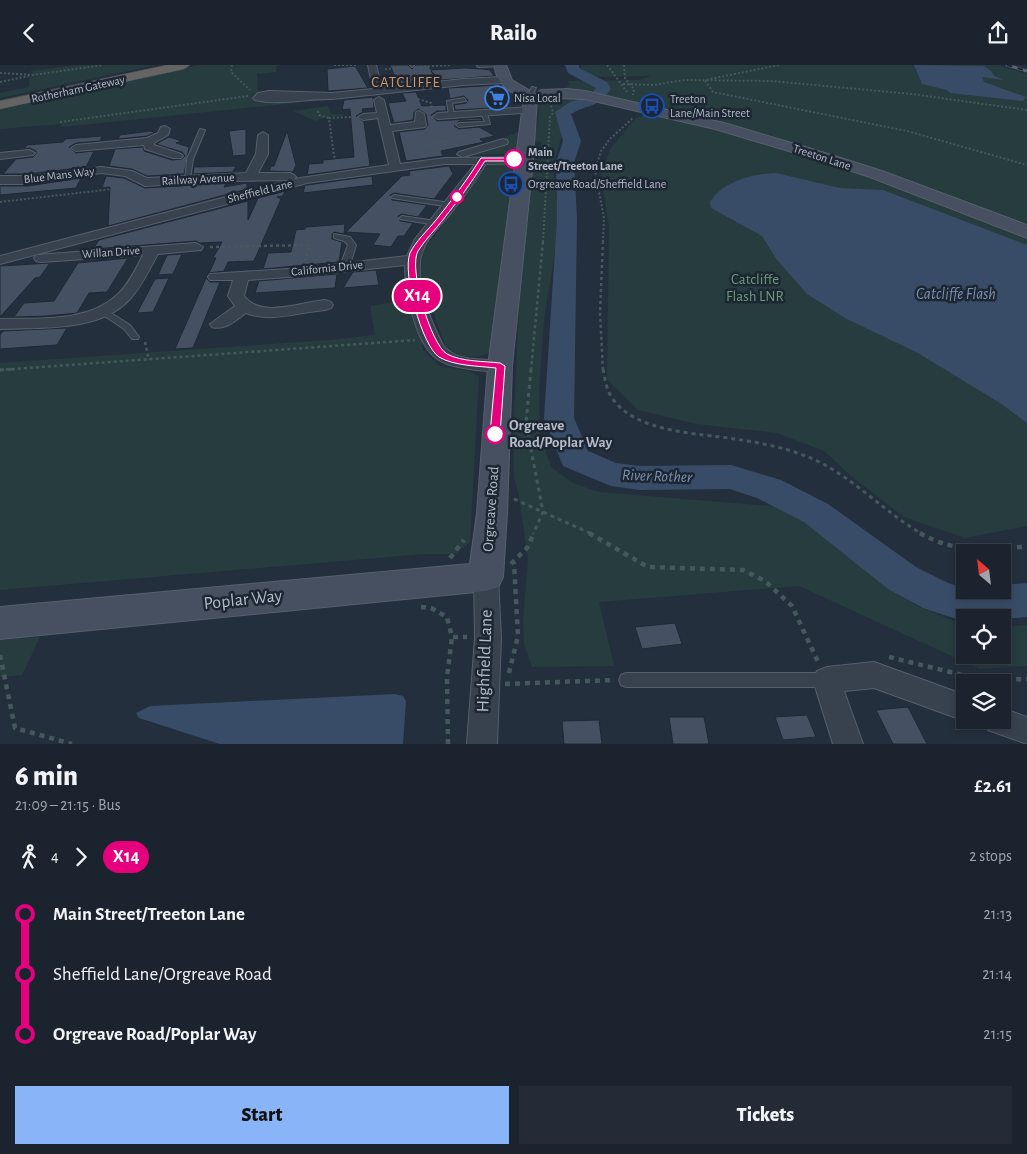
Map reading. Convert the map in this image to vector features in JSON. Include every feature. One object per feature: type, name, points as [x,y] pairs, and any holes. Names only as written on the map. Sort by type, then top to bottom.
[{"type":"highway","name":"Rotherham Gateway","points":[[0,100],[165,65]]},
{"type":"highway","name":"Rotherham Gateway","points":[[0,105],[184,65]]},
{"type":"main road","points":[[500,65],[503,80],[510,87],[532,96]]},
{"type":"main road","name":"Treeton Lane","points":[[532,96],[568,93],[586,95],[755,136],[833,160],[934,195],[1027,232]]},
{"type":"main road","name":"Orgreave Road","points":[[486,577],[494,483],[500,366],[532,96]]},
{"type":"main road","name":"Poplar Way","points":[[0,623],[486,577]]},
{"type":"street","points":[[372,65],[394,158]]},
{"type":"street","points":[[441,84],[436,77],[468,72]]},
{"type":"street","points":[[309,95],[379,96],[441,84],[503,80]]},
{"type":"street","points":[[435,114],[484,113],[532,96]]},
{"type":"street","points":[[387,127],[422,125],[419,114]]},
{"type":"street","points":[[363,117],[384,115]]},
{"type":"street","points":[[76,148],[96,158],[149,141],[163,135],[165,129]]},
{"type":"street","name":"Railway Avenue","points":[[250,176],[262,154],[263,135]]},
{"type":"street","points":[[149,141],[149,147],[176,156]]},
{"type":"street","points":[[452,161],[460,155],[503,142]]},
{"type":"street","name":"Blue Mans Way","points":[[0,156],[29,153]]},
{"type":"street","name":"Blue Mans Way","points":[[0,180],[28,180],[96,158],[119,171],[145,182]]},
{"type":"street","name":"Sheffield Lane","points":[[0,260],[306,180],[342,174],[394,158],[452,161],[525,160]]},
{"type":"street","points":[[483,160],[467,185],[414,251],[411,269],[418,302],[434,347],[443,355],[466,362],[500,366]]},
{"type":"street","name":"Railway Avenue","points":[[145,182],[250,176],[286,177],[306,180]]},
{"type":"street","name":"Willan Drive","points":[[29,252],[34,257],[41,258],[196,247]]},
{"type":"street","points":[[0,324],[79,318],[104,311],[125,297],[153,250]]},
{"type":"street","name":"California Drive","points":[[215,277],[303,272],[412,260]]},
{"type":"street","points":[[242,275],[236,296],[244,307],[271,313],[325,305]]},
{"type":"street","points":[[218,324],[244,307]]},
{"type":"street","name":"Highfield Lane","points":[[482,744],[488,637],[486,577]]},
{"type":"street","points":[[848,744],[823,665],[874,675],[956,705]]},
{"type":"street","points":[[1011,725],[1027,731]]},
{"type":"lane","points":[[479,65],[500,65]]},
{"type":"lane","points":[[451,115],[448,102],[464,100]]},
{"type":"lane","points":[[459,125],[488,123],[484,113]]},
{"type":"lane","points":[[188,179],[190,159],[202,130]]},
{"type":"lane","points":[[394,197],[451,205]]},
{"type":"lane","points":[[402,218],[436,223]]},
{"type":"lane","points":[[337,236],[347,239],[352,245],[346,266]]},
{"type":"lane","points":[[104,311],[127,327],[135,337]]},
{"type":"lane","points":[[626,680],[778,681],[823,665]]},
{"type":"path","points":[[0,81],[103,65]]},
{"type":"path","points":[[60,122],[250,96],[249,87],[238,80],[231,72],[232,65]]},
{"type":"path","points":[[334,65],[357,65]]},
{"type":"path","points":[[607,65],[614,76],[623,84],[627,93],[617,102]]},
{"type":"path","points":[[617,102],[633,96],[634,89],[622,73],[624,65]]},
{"type":"path","points":[[705,80],[779,65]]},
{"type":"path","points":[[0,73],[33,75]]},
{"type":"path","points":[[623,84],[654,85],[684,80],[771,81],[892,92],[1027,111]]},
{"type":"path","points":[[705,80],[714,91],[907,131],[1027,165]]},
{"type":"path","points":[[486,577],[514,562],[527,548],[543,512],[526,423],[543,239],[550,117],[553,113],[549,103],[532,96]]},
{"type":"path","points":[[417,98],[431,103],[435,114]]},
{"type":"path","points":[[645,109],[635,115],[601,151],[595,171],[604,218],[601,363],[605,388],[612,398],[624,411],[648,423],[673,430],[774,446],[804,454],[832,469],[917,532],[942,544],[971,550],[1027,546]]},
{"type":"path","points":[[318,111],[319,115],[329,118],[363,117]]},
{"type":"path","points":[[329,118],[329,131],[334,156],[342,174]]},
{"type":"path","points":[[394,158],[420,154],[423,147],[434,146],[438,141],[451,140],[466,135]]},
{"type":"path","points":[[0,202],[112,191],[145,182]]},
{"type":"path","points":[[196,247],[309,245],[303,272]]},
{"type":"path","points":[[135,337],[145,343],[149,360]]},
{"type":"path","points":[[0,370],[431,339]]},
{"type":"path","points":[[494,483],[510,498],[592,534],[648,567],[743,570],[766,581],[792,606],[823,665]]},
{"type":"path","points":[[446,562],[467,537]]},
{"type":"path","points":[[448,744],[446,677],[452,637]]},
{"type":"path","points":[[0,655],[15,728],[72,744]]},
{"type":"path","points":[[882,655],[983,681],[1027,679]]},
{"type":"path","points":[[485,687],[506,684],[626,680]]},
{"type":"green space","points":[[78,65],[156,65],[0,98],[0,93],[29,87],[31,71]]},
{"type":"green space","points":[[199,65],[277,65],[276,72],[257,74],[258,93],[253,94],[251,97],[256,100],[268,102],[372,95],[61,127],[61,124],[0,129],[0,108]]},
{"type":"green space","points":[[580,65],[998,65],[1027,74],[1027,223],[845,160],[563,90],[570,85],[568,81],[639,80],[651,76],[594,77],[581,69]]},
{"type":"green space","points":[[572,95],[591,98],[568,105],[559,112],[562,134],[553,168],[557,209],[557,239],[544,319],[539,391],[540,434],[551,467],[573,483],[599,492],[796,508],[876,579],[917,606],[956,622],[956,658],[799,586],[599,602],[614,666],[532,667],[524,644],[523,620],[528,560],[519,496],[514,477],[513,430],[522,252],[528,221],[532,167],[535,153],[541,152],[541,142],[534,141],[539,109],[538,103],[544,99],[560,102],[560,100]]},
{"type":"green space","points":[[328,106],[331,114],[344,114],[343,116],[326,117],[315,121],[293,111]]},
{"type":"green space","name":"Catcliffe Flash LNR","points":[[650,112],[693,121],[853,169],[1027,235],[1027,526],[965,538],[904,517],[851,476],[824,451],[777,433],[697,424],[638,410],[607,379],[609,227],[601,174],[610,149],[637,117]]},
{"type":"green space","points":[[522,130],[519,149],[514,154],[471,155],[500,146],[508,146],[505,143],[508,141],[504,138]]},
{"type":"green space","points":[[490,162],[511,162],[517,166],[493,347],[489,353],[478,357],[464,356],[452,351],[445,344],[427,296],[420,270],[424,250]]},
{"type":"green space","points":[[409,299],[420,329],[423,350],[440,366],[469,371],[479,377],[470,542],[456,554],[424,554],[0,590],[0,363],[329,340],[375,335],[370,306]]},
{"type":"green space","points":[[1027,625],[1027,666],[980,669],[969,664],[1011,664],[1011,626]]},
{"type":"green space","points":[[40,637],[22,675],[0,677],[0,640]]},
{"type":"water","points":[[914,65],[984,66],[994,76],[1004,80],[982,77],[984,82],[1026,97],[1023,101],[950,93],[947,90],[922,84]]},
{"type":"water","name":"Catcliffe Flash","points":[[776,173],[840,188],[883,190],[1027,245],[1027,423],[1000,403],[918,353],[845,318],[807,294],[777,260],[762,236],[711,208],[710,202],[722,189],[730,184],[748,177]]},
{"type":"water","points":[[395,694],[403,696],[406,701],[403,744],[220,744],[139,718],[136,713],[150,706]]},
{"type":"building","points":[[390,65],[408,65],[412,69],[416,65],[428,65],[431,70],[483,69],[490,70],[494,76],[441,80],[431,71],[435,78],[412,80],[412,83],[398,84]]},
{"type":"building","points":[[355,66],[368,88],[328,91],[327,69]]},
{"type":"building","points":[[500,85],[508,96],[504,97],[509,107],[455,110],[454,105],[466,103],[468,100],[464,96],[450,99],[448,88]]},
{"type":"building","points":[[416,92],[422,106],[446,105],[446,111],[437,111],[431,115],[437,121],[481,118],[482,120],[459,121],[454,126],[459,129],[479,127],[495,136],[480,139],[484,142],[441,151],[443,156],[406,161],[399,132],[425,129],[428,125],[426,114],[418,109],[414,112],[413,120],[394,123],[388,103],[406,101],[402,93]]},
{"type":"building","points":[[373,97],[374,108],[362,109],[363,112],[356,116],[364,122],[370,166],[307,175],[309,164],[323,163],[323,160],[354,157],[350,109],[342,110],[344,100]]},
{"type":"building","points":[[246,129],[246,155],[233,156],[229,131]]},
{"type":"building","points":[[287,131],[296,165],[293,172],[269,171],[271,166],[274,166]]},
{"type":"building","points":[[155,132],[147,136],[118,139],[120,135]]},
{"type":"building","points":[[102,136],[100,141],[76,143],[69,147],[76,153],[94,151],[86,167],[28,174],[3,174],[16,159],[33,157],[36,154],[36,151],[30,148],[24,149],[27,145]]},
{"type":"building","points":[[169,137],[182,141],[176,143],[189,147],[184,174],[147,176],[132,169],[109,166],[115,149],[143,147],[144,151],[172,160],[182,159],[185,156],[182,152],[156,144]]},
{"type":"building","points":[[236,166],[233,172],[193,174],[194,167]]},
{"type":"building","points":[[449,166],[453,174],[434,199],[394,193],[390,195],[392,200],[427,205],[418,217],[402,214],[398,216],[400,221],[413,223],[404,236],[398,236],[391,247],[373,245],[380,234],[346,232],[402,176],[410,175],[409,171]]},
{"type":"building","points":[[106,176],[124,178],[145,188],[226,183],[224,187],[247,183],[247,189],[108,226],[110,187],[102,188]]},
{"type":"building","points":[[372,176],[373,185],[303,193],[305,185]]},
{"type":"building","points":[[81,178],[76,188],[0,195],[0,186],[28,186]]},
{"type":"building","points":[[285,191],[283,196],[277,197],[281,199],[254,261],[228,262],[224,271],[209,273],[216,258],[213,258],[222,242],[200,243],[196,241],[93,249],[99,240],[248,201],[248,220],[258,198]]},
{"type":"building","points":[[345,224],[344,234],[334,232],[332,234],[332,239],[342,242],[339,262],[263,269],[268,253],[291,252],[296,230],[305,229],[306,227]]},
{"type":"building","points":[[182,254],[173,274],[158,275],[167,255]]},
{"type":"building","points":[[128,258],[107,292],[89,293],[77,313],[14,317],[24,303],[54,301],[78,263]]},
{"type":"building","points":[[50,263],[40,277],[35,278],[0,317],[0,266]]},
{"type":"building","points":[[376,270],[379,285],[343,288],[353,272]]},
{"type":"building","points":[[337,274],[335,288],[255,293],[259,281]]},
{"type":"building","points":[[169,278],[153,312],[137,313],[155,279]]},
{"type":"building","points":[[206,278],[210,282],[220,282],[193,348],[175,349]]},
{"type":"building","points":[[67,328],[57,345],[0,349],[0,335],[3,331]]},
{"type":"building","points":[[675,623],[682,644],[642,649],[635,627]]},
{"type":"building","points":[[908,707],[927,744],[893,744],[876,710]]},
{"type":"building","points":[[807,715],[816,737],[783,740],[775,717]]},
{"type":"building","points":[[669,717],[704,717],[709,744],[673,744]]},
{"type":"building","points":[[599,720],[602,744],[564,744],[562,721]]},
{"type":"waterway","name":"River Rother","points":[[572,65],[573,70],[602,85],[604,89],[594,100],[575,105],[563,112],[572,141],[565,163],[567,219],[559,418],[575,458],[611,474],[640,478],[731,477],[769,489],[816,513],[902,578],[937,596],[965,605],[1027,600]]},
{"type":"railway","points":[[1007,65],[1027,71]]},
{"type":"bus line","name":"X14","points":[[495,434],[500,366],[483,365],[453,359],[443,355],[434,347],[418,302],[411,269],[414,251],[467,185],[483,160],[514,159]]},
{"type":"place","name":"Nisa Local","points":[[497,98]]},
{"type":"place","name":"Treeton Lane/Main Street","points":[[652,106]]},
{"type":"place","name":"Main Street/Treeton Lane","points":[[514,159]]},
{"type":"place","name":"Orgreave Road/Sheffield Lane","points":[[511,184]]},
{"type":"place","name":"Orgreave Road/Poplar Way","points":[[495,434]]},
{"type":"district","name":"CATCLIFFE","points":[[406,82]]}]
